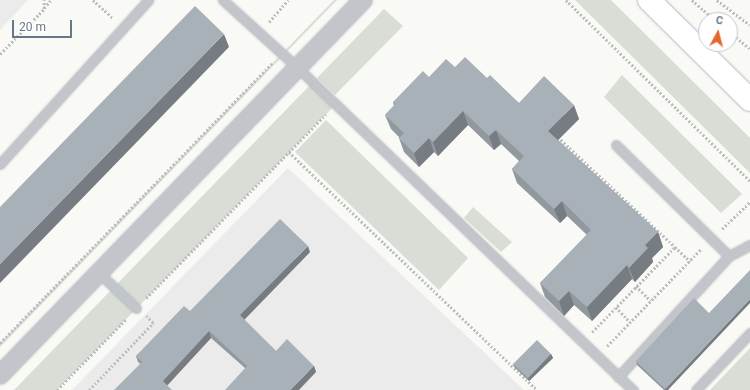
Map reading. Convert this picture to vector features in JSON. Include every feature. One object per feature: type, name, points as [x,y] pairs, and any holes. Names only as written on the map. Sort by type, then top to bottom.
[{"type":"main road","points":[[649,0],[750,100]]},
{"type":"street","points":[[0,375],[363,0]]},
{"type":"lane","points":[[0,164],[148,0]]},
{"type":"lane","points":[[223,0],[336,104],[633,390]]},
{"type":"lane","points":[[616,146],[729,256]]},
{"type":"lane","points":[[618,377],[729,256],[750,245]]},
{"type":"lane","points":[[99,273],[136,308]]},
{"type":"lane","points":[[696,390],[750,333]]},
{"type":"path","points":[[44,0],[44,9]]},
{"type":"path","points":[[0,54],[51,0]]},
{"type":"path","points":[[93,0],[123,27]]},
{"type":"path","points":[[259,32],[288,0]]},
{"type":"path","points":[[566,0],[750,181]]},
{"type":"path","points":[[692,0],[706,12]]},
{"type":"path","points":[[717,0],[750,25]]},
{"type":"path","points":[[738,39],[750,49]]},
{"type":"path","points":[[0,344],[282,53]]},
{"type":"path","points":[[57,390],[336,104]]},
{"type":"path","points":[[556,135],[690,261]]},
{"type":"path","points":[[289,152],[537,390]]},
{"type":"path","points":[[597,356],[711,239],[750,202]]},
{"type":"path","points":[[582,342],[675,247]]},
{"type":"path","points":[[636,286],[650,301]]},
{"type":"path","points":[[616,307],[630,322]]},
{"type":"path","points":[[89,390],[153,323],[136,308]]},
{"type":"shaded area","points":[[0,0],[28,0],[0,30]]},
{"type":"shaded area","points":[[334,0],[337,0],[0,347],[0,343]]},
{"type":"shaded area","points":[[575,0],[611,0],[750,138],[750,173]]},
{"type":"shaded area","points":[[384,9],[403,26],[335,95],[317,78]]},
{"type":"shaded area","points":[[622,75],[742,194],[721,213],[604,97]]},
{"type":"shaded area","points":[[313,82],[336,104],[57,390],[14,390]]},
{"type":"shaded area","points":[[326,120],[468,258],[439,290],[295,152]]},
{"type":"shaded area","points":[[288,168],[524,390],[72,390]]},
{"type":"shaded area","points":[[473,207],[512,242],[501,252],[464,218]]},
{"type":"shaded area","points":[[750,348],[750,390],[710,390]]},
{"type":"building","points":[[195,6],[224,34],[0,264],[0,207]]},
{"type":"building","points":[[465,57],[487,78],[490,75],[519,103],[544,76],[574,105],[548,131],[658,232],[645,245],[648,248],[629,268],[627,265],[587,307],[569,291],[559,301],[540,283],[591,230],[562,201],[554,209],[512,169],[524,156],[496,130],[489,136],[463,111],[433,142],[429,138],[414,153],[399,138],[404,133],[385,115],[395,104],[393,102],[423,71],[429,77],[446,59],[455,67]]},
{"type":"building","points":[[280,219],[308,246],[240,315],[276,351],[287,339],[314,366],[290,390],[225,390],[247,366],[209,331],[163,381],[172,390],[114,390],[142,362],[136,356],[184,306],[190,311]]},
{"type":"building","points":[[750,270],[750,299],[665,389],[636,361],[694,298],[709,313]]},
{"type":"building","points":[[537,340],[551,354],[528,378],[513,364]]}]
